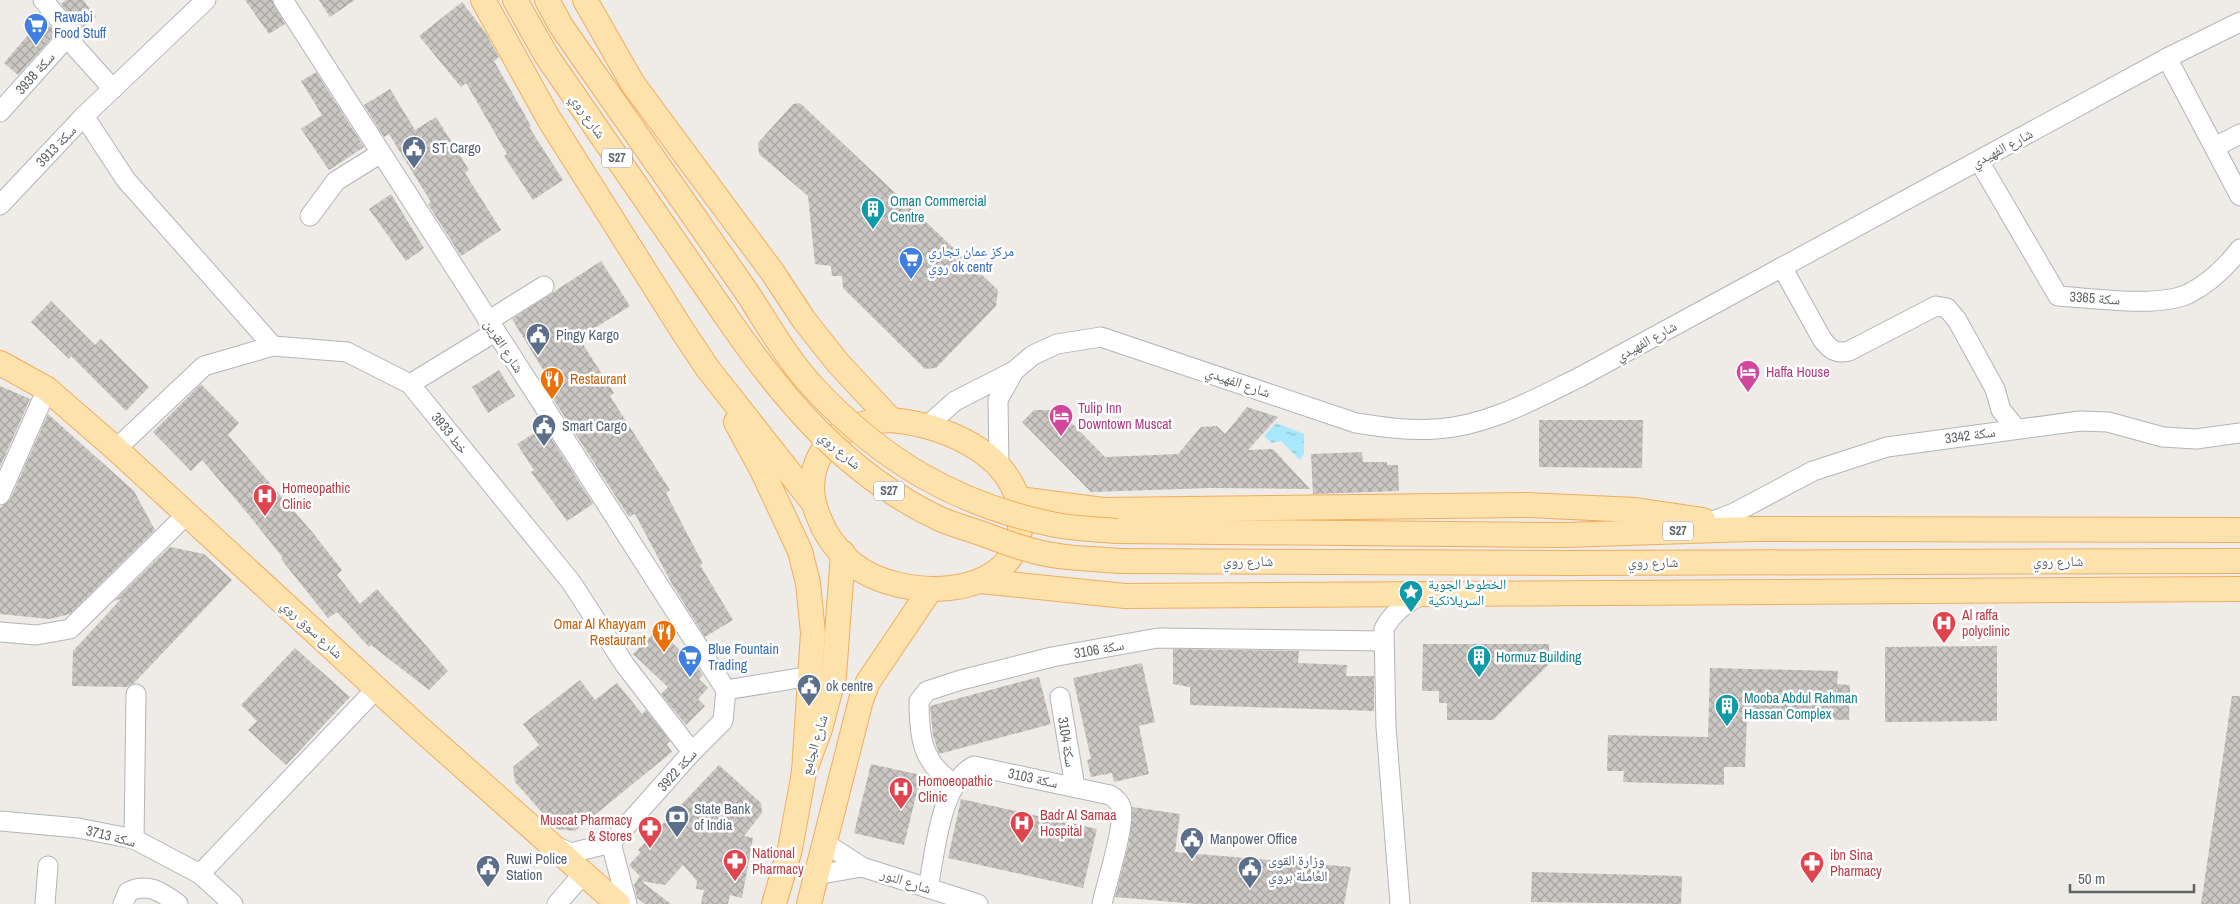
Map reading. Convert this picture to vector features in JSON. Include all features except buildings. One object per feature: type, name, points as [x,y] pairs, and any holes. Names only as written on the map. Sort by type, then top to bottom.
[{"type":"main road","points":[[483,0],[550,119],[708,369],[762,470],[800,551],[808,583],[813,633],[804,772]]},
{"type":"main road","points":[[498,0],[550,119]]},
{"type":"main road","name":"شارع روي","points":[[515,0],[546,55],[758,362],[794,408],[838,450],[886,489],[940,519],[1000,540],[1058,556],[1120,561],[2240,561]]},
{"type":"main road","name":"شارع روي","points":[[547,0],[561,26],[812,386],[856,428],[902,465],[951,492],[1004,512],[1058,525],[1117,531],[1564,535],[1751,528],[2240,530]]},
{"type":"main road","points":[[568,0],[773,272],[804,320],[838,363],[891,420]]},
{"type":"main road","points":[[585,0],[633,84]]},
{"type":"main road","name":"شارع سوق روي","points":[[0,363],[47,390],[116,449],[188,513],[376,689],[582,875],[618,904]]},
{"type":"main road","points":[[708,369],[812,501],[825,533],[854,565],[878,578],[907,587],[930,590],[963,587],[980,582],[996,572],[1014,552],[1020,530],[1019,499],[1009,479],[999,466],[974,445],[947,431],[891,420],[867,421],[843,431],[822,451],[812,474],[812,501]]},
{"type":"main road","points":[[1019,499],[1103,510],[1527,505],[1636,510],[1751,528]]},
{"type":"main road","name":"شارع الجامع","points":[[774,904],[790,849],[804,772],[820,728],[834,676],[842,553]]},
{"type":"main road","points":[[1508,594],[1754,561]]},
{"type":"main road","points":[[2118,561],[2164,590]]},
{"type":"main road","points":[[980,582],[1125,596],[1508,594],[1765,590],[2240,589]]},
{"type":"main road","points":[[808,904],[861,700],[868,682],[930,590]]},
{"type":"street","points":[[43,0],[70,34],[76,48],[113,89]]},
{"type":"street","name":"سكة 3913","points":[[0,205],[84,116],[206,0]]},
{"type":"street","name":"شارع القرين","points":[[283,0],[491,327],[726,690]]},
{"type":"street","name":"شارع الفهيدي","points":[[928,426],[955,401],[1014,371],[1033,355],[1057,344],[1101,337],[1356,423],[1396,429],[1437,429],[1476,422],[1512,410],[1580,377],[2167,58],[2240,22]]},
{"type":"street","name":"سكة 3938","points":[[0,112],[70,34]]},
{"type":"street","points":[[2167,58],[2240,196]]},
{"type":"street","points":[[84,116],[126,180],[273,346]]},
{"type":"street","points":[[2215,147],[2240,134]]},
{"type":"street","points":[[310,216],[336,181],[381,153]]},
{"type":"street","name":"سكة 3365","points":[[1979,161],[2058,296],[2146,302],[2187,294],[2217,275],[2240,249]]},
{"type":"street","points":[[1782,267],[1822,340],[1829,349],[1840,353],[1849,351],[1936,306],[1947,308],[1958,320],[1995,389],[2001,410],[2016,428]]},
{"type":"street","points":[[410,384],[491,327],[544,286]]},
{"type":"street","name":"3933 خط","points":[[116,449],[204,366],[273,346],[347,352],[410,384],[571,582],[625,665],[692,752]]},
{"type":"street","name":"شارع الفهيدي","points":[[999,466],[998,400],[1014,371]]},
{"type":"street","points":[[0,495],[47,390]]},
{"type":"street","points":[[1991,432],[2001,410]]},
{"type":"street","name":"سكة 3342","points":[[1713,521],[1734,513],[1813,471],[1886,446],[2080,421],[2108,422],[2162,437],[2196,439],[2240,433]]},
{"type":"street","points":[[0,632],[36,635],[70,629],[188,513]]},
{"type":"street","points":[[1400,904],[1386,727],[1384,629],[1391,617],[1406,603],[1423,594]]},
{"type":"street","name":"سكة 3106","points":[[955,784],[934,768],[923,747],[919,719],[919,701],[927,691],[944,685],[1052,657],[1158,638],[1384,641]]},
{"type":"street","points":[[726,690],[811,676]]},
{"type":"street","points":[[200,874],[376,689]]},
{"type":"street","name":"سكة 3922","points":[[611,843],[692,752],[723,721],[726,690]]},
{"type":"street","points":[[134,839],[136,694]]},
{"type":"street","name":"سكة 3104","points":[[1060,697],[1075,787]]},
{"type":"street","name":"سكة 3103","points":[[928,888],[944,808],[955,784],[965,770],[974,766],[1110,795],[1121,805],[1121,821],[1102,904]]},
{"type":"street","name":"سكة 3713","points":[[0,821],[78,828],[134,839],[200,874],[233,904]]},
{"type":"street","points":[[545,842],[570,853],[611,843],[627,904]]},
{"type":"street","name":"شارع النور","points":[[825,843],[862,867],[978,904]]},
{"type":"street","points":[[45,904],[48,866]]},
{"type":"street","name":"شارع النور","points":[[816,875],[862,867]]},
{"type":"street","points":[[556,904],[582,875]]},
{"type":"street","points":[[123,904],[128,892],[145,887],[160,891],[178,904]]},
{"type":"water","points":[[1276,423],[1304,434],[1304,454],[1300,460],[1281,441],[1272,443],[1264,436]]},
{"type":"place","name":"Rawabi Food Stuff","points":[[36,46]]},
{"type":"place","name":"ST Cargo","points":[[414,169]]},
{"type":"place","name":"Oman Commercial Centre","points":[[873,230]]},
{"type":"place","name":"مركز عمان تجاري روي ok centr","points":[[911,280]]},
{"type":"place","name":"Pingy Kargo","points":[[538,356]]},
{"type":"place","name":"Haffa House","points":[[1748,393]]},
{"type":"place","name":"Restaurant","points":[[552,400]]},
{"type":"place","name":"Tulip Inn Downtown Muscat","points":[[1061,437]]},
{"type":"place","name":"Smart Cargo","points":[[544,447]]},
{"type":"place","name":"Homeopathic Clinic","points":[[265,517]]},
{"type":"place","name":"الخطوط الجوية السريلانكية","points":[[1411,613]]},
{"type":"place","name":"Al raffa polyclinic","points":[[1944,644]]},
{"type":"place","name":"Omar Al Khayyam Restaurant","points":[[664,653]]},
{"type":"place","name":"Blue Fountain Trading","points":[[690,678]]},
{"type":"place","name":"Hormuz Building","points":[[1479,678]]},
{"type":"place","name":"ok centre","points":[[809,707]]},
{"type":"place","name":"Mooba Abdul Rahman Hassan Complex","points":[[1727,727]]},
{"type":"place","name":"Homoeopathic Clinic","points":[[901,810]]},
{"type":"place","name":"State Bank of India","points":[[677,838]]},
{"type":"place","name":"Badr Al Samaa Hospital","points":[[1022,844]]},
{"type":"place","name":"Muscat Pharmacy & Stores","points":[[650,849]]},
{"type":"place","name":"Manpower Office","points":[[1192,860]]},
{"type":"place","name":"National Pharmacy","points":[[735,882]]},
{"type":"place","name":"ibn Sina Pharmacy","points":[[1812,884]]},
{"type":"place","name":"Ruwi Police Station","points":[[488,888]]},
{"type":"place","name":"وزارة القوى العاملة بروي","points":[[1250,889]]}]
